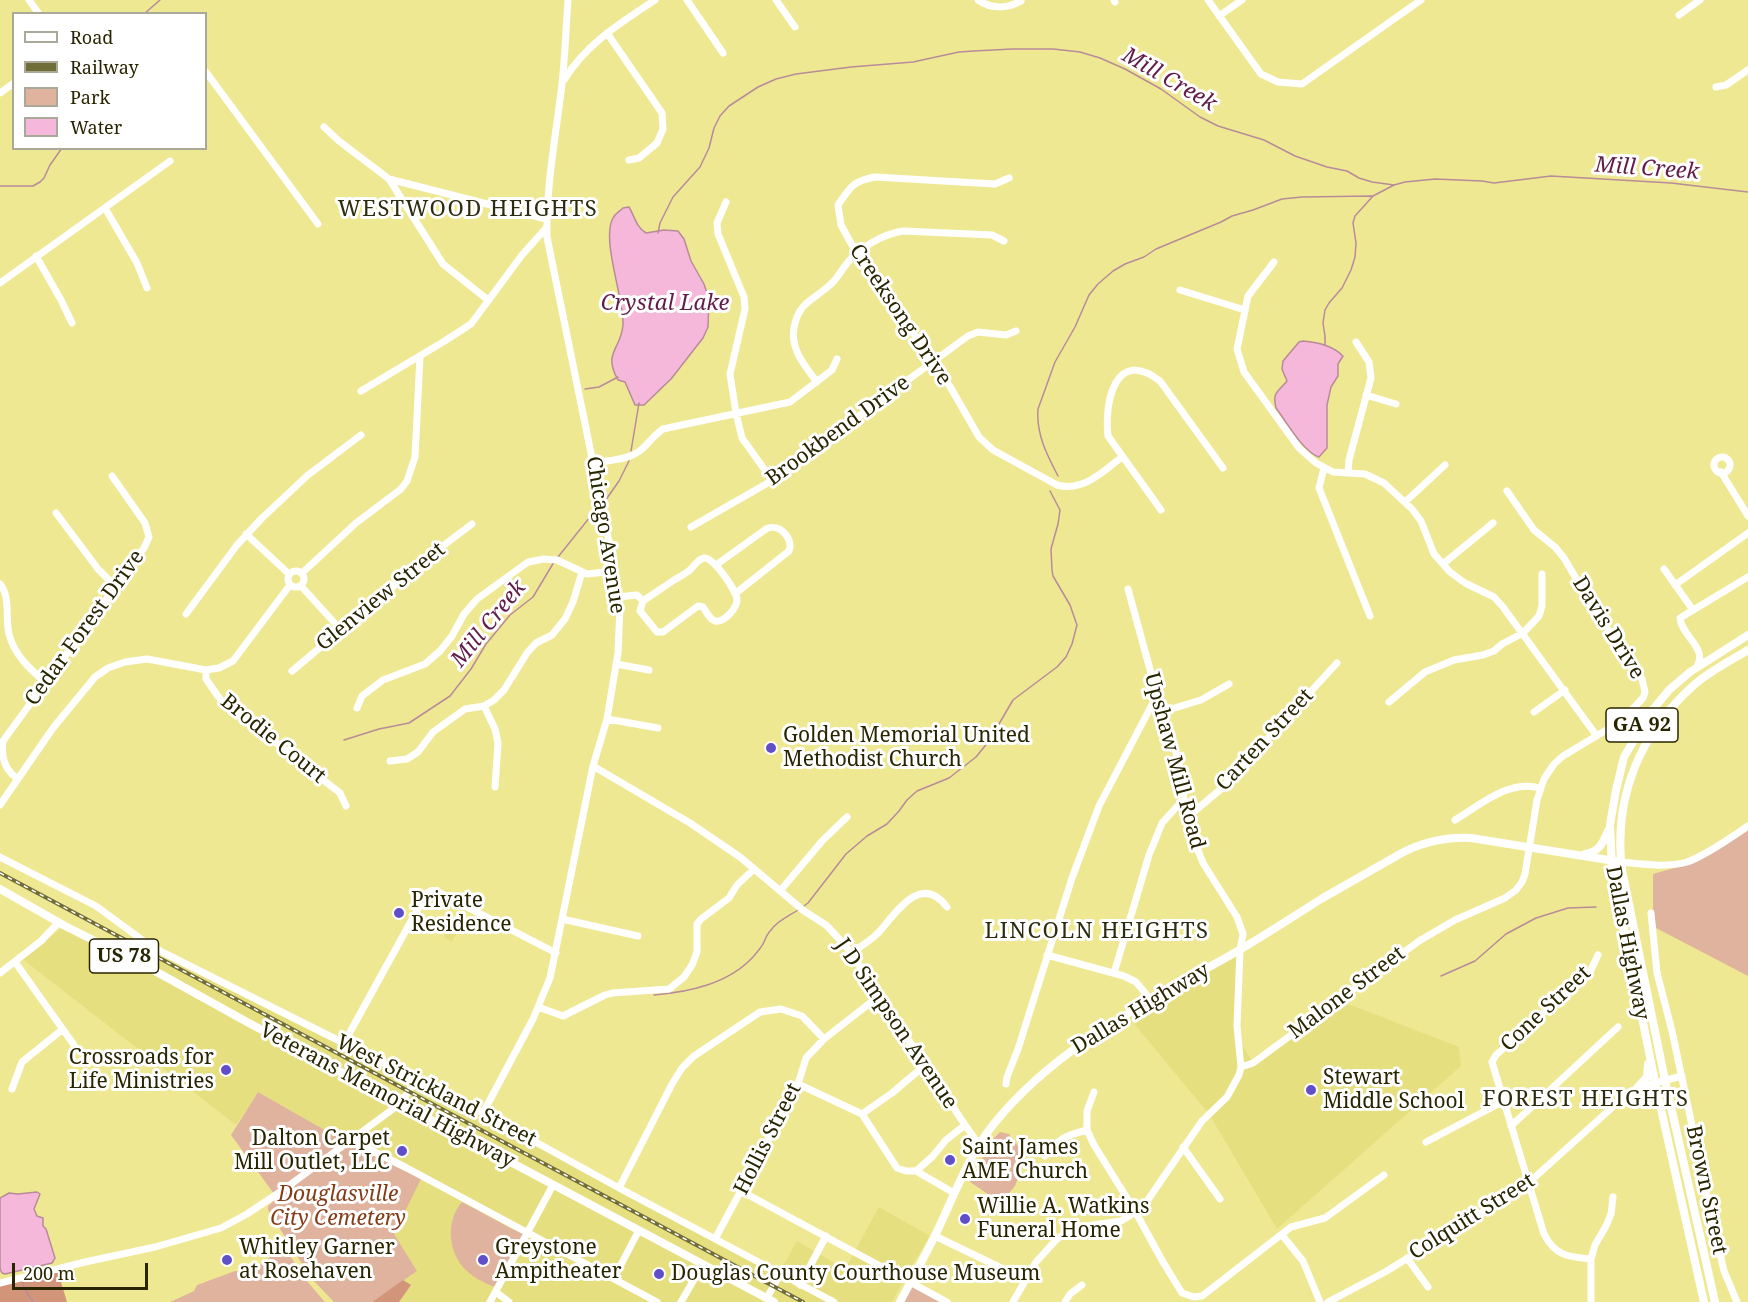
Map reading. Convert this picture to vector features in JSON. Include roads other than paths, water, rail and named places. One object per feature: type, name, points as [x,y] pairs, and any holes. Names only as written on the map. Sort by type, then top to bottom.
[{"type":"main road","name":"Dallas Highway","points":[[1704,1302],[1655,1083],[1610,860],[1610,825],[1624,757],[1650,713],[1669,690],[1697,667],[1748,635]]},
{"type":"main road","name":"Dallas Highway","points":[[1715,1302],[1665,1080],[1621,862],[1622,820],[1624,800],[1632,772],[1644,744],[1658,722],[1695,684],[1748,650]]},
{"type":"main road","points":[[1579,854],[1588,854],[1599,848],[1610,825]]},
{"type":"main road","name":"Dallas Highway","points":[[941,1224],[954,1193],[1003,1113],[1043,1072],[1075,1048],[1321,899],[1418,845],[1462,838],[1530,847]]},
{"type":"main road","points":[[1530,847],[1621,862]]},
{"type":"main road","name":"Veterans Memorial Highway","points":[[0,890],[771,1300]]},
{"type":"main road","points":[[1637,1088],[1645,1081],[1648,1074],[1647,1043]]},
{"type":"main road","points":[[1637,1088],[1652,1093],[1661,1106]]},
{"type":"main road","name":"Dallas Highway","points":[[900,1302],[982,1145]]},
{"type":"street","name":"Chicago Avenue","points":[[483,1113],[538,1007],[550,978],[594,766],[607,719],[620,632],[615,571],[546,223],[552,151],[562,82],[568,0]]},
{"type":"street","points":[[562,82],[581,55],[607,33],[655,0]]},
{"type":"street","points":[[687,0],[723,53]]},
{"type":"street","points":[[776,0],[795,27]]},
{"type":"street","points":[[978,0],[988,6],[999,7],[1013,6],[1021,1]]},
{"type":"street","points":[[1208,0],[1261,74],[1278,82],[1302,84],[1421,0]]},
{"type":"street","points":[[1219,16],[1242,0]]},
{"type":"street","points":[[1679,15],[1700,0]]},
{"type":"street","points":[[607,33],[662,113],[663,129],[657,143],[639,158],[629,160]]},
{"type":"street","points":[[1716,87],[1726,85],[1748,70]]},
{"type":"street","points":[[207,73],[318,224]]},
{"type":"street","points":[[324,127],[389,179],[442,264],[488,300]]},
{"type":"street","points":[[0,283],[170,160]]},
{"type":"street","name":"Creeksong Drive","points":[[1009,178],[995,184],[875,177],[860,180],[848,189],[838,205],[841,225],[858,254],[948,383],[979,437],[993,450],[1057,485],[1067,488],[1087,483],[1122,457]]},
{"type":"street","points":[[361,391],[471,324],[546,223],[389,179]]},
{"type":"street","points":[[726,202],[717,223],[717,234],[744,297],[745,309],[730,374],[736,413],[742,438],[772,480]]},
{"type":"street","points":[[105,208],[142,273],[147,288]]},
{"type":"street","points":[[817,382],[795,346],[793,330],[797,315],[804,304],[832,284],[849,261],[858,254],[890,233],[903,231],[992,235],[1004,241]]},
{"type":"street","points":[[36,256],[72,323]]},
{"type":"street","points":[[1274,262],[1248,296],[1237,349],[1244,372],[1299,448],[1316,463],[1333,472],[1365,474],[1384,483],[1404,502],[1421,521],[1434,554],[1450,572],[1465,583],[1494,597],[1503,606],[1596,735]]},
{"type":"street","points":[[1180,290],[1245,310]]},
{"type":"street","name":"Brookbend Drive","points":[[692,527],[772,480],[968,336],[978,332],[1006,335],[1016,331]]},
{"type":"street","points":[[1348,473],[1349,460],[1371,378],[1369,362],[1356,342]]},
{"type":"street","points":[[302,573],[356,523],[401,489],[407,481],[415,457],[420,356]]},
{"type":"street","points":[[594,463],[628,457],[641,450],[654,435],[663,429],[790,402],[832,370],[837,359]]},
{"type":"street","points":[[1161,510],[1108,436],[1107,424],[1115,381],[1128,371],[1138,369],[1150,373],[1160,381],[1223,468]]},
{"type":"street","points":[[1366,395],[1396,404]]},
{"type":"street","points":[[186,614],[246,534],[308,475],[361,435]]},
{"type":"street","points":[[1404,502],[1445,465]]},
{"type":"street","points":[[1324,468],[1319,488],[1371,616]]},
{"type":"street","points":[[1721,472],[1748,516]]},
{"type":"street","name":"Cedar Forest Drive","points":[[18,779],[5,765],[1,754],[4,733],[46,682],[144,548],[149,537],[145,523],[112,476]]},
{"type":"street","name":"Davis Drive","points":[[1507,491],[1534,530],[1555,547],[1564,558],[1644,686],[1645,692],[1643,698],[1626,716],[1571,750],[1556,762],[1547,774],[1540,788],[1535,809],[1530,847]]},
{"type":"street","points":[[56,513],[98,569],[116,587]]},
{"type":"street","points":[[1443,564],[1493,523]]},
{"type":"street","name":"Glenview Street","points":[[292,671],[428,557],[472,524]]},
{"type":"street","points":[[716,565],[772,526],[778,527],[790,543],[789,552],[736,593]]},
{"type":"street","points":[[1675,585],[1748,533]]},
{"type":"street","points":[[246,534],[289,573]]},
{"type":"street","points":[[357,708],[362,696],[383,680],[425,664],[452,636],[464,614],[477,599],[528,562],[544,558],[557,560],[587,574],[615,571]]},
{"type":"street","points":[[704,558],[716,565],[736,593],[737,603],[733,610],[720,621],[715,621],[703,607],[698,606],[663,632],[653,629],[640,611],[643,601],[704,558]]},
{"type":"street","points":[[1664,569],[1693,610]]},
{"type":"street","points":[[289,573],[297,570],[302,573],[304,579],[301,586]]},
{"type":"street","points":[[390,761],[407,759],[418,752],[433,732],[465,708],[484,705],[494,700],[504,690],[527,653],[536,643],[552,635],[565,619],[582,572]]},
{"type":"street","points":[[289,573],[287,578],[290,585],[301,586]]},
{"type":"street","points":[[1389,702],[1425,672],[1454,660],[1484,655],[1523,633],[1539,616],[1542,606],[1542,574]]},
{"type":"street","points":[[1714,656],[1705,656],[1700,653],[1679,620],[1748,577]]},
{"type":"street","points":[[0,584],[5,591],[9,633],[13,647],[27,667],[46,682]]},
{"type":"street","points":[[0,805],[53,729],[95,677],[108,668],[125,662],[147,659],[206,670],[233,662],[290,585]]},
{"type":"street","points":[[301,586],[340,629]]},
{"type":"street","name":"Upshaw Mill Road","points":[[1128,589],[1161,712],[1178,759],[1184,800],[1190,815],[1196,845],[1203,863],[1240,923],[1243,934],[1239,950],[1237,1026],[1241,1067]]},
{"type":"street","points":[[618,597],[637,595],[643,601]]},
{"type":"street","points":[[1697,667],[1700,662],[1700,653]]},
{"type":"street","name":"Carten Street","points":[[1190,815],[1221,789],[1337,663]]},
{"type":"street","points":[[616,664],[649,670]]},
{"type":"street","name":"Brodie Court","points":[[206,670],[206,680],[220,699],[340,793],[346,806]]},
{"type":"street","points":[[1161,712],[1201,700],[1229,684]]},
{"type":"street","points":[[1534,712],[1564,690]]},
{"type":"street","points":[[1006,1084],[1072,878],[1100,806],[1157,695]]},
{"type":"street","points":[[484,705],[495,729],[498,743],[495,787]]},
{"type":"street","points":[[607,719],[658,728]]},
{"type":"street","name":"J D Simpson Avenue","points":[[594,766],[690,823],[740,856],[780,891],[826,925],[851,953],[964,1125],[982,1145]]},
{"type":"street","points":[[1455,820],[1512,787],[1540,788]]},
{"type":"street","points":[[1114,973],[1149,855],[1162,823],[1184,800]]},
{"type":"street","points":[[780,891],[823,840],[847,817]]},
{"type":"street","points":[[1621,862],[1666,864],[1686,862],[1700,856],[1748,826]]},
{"type":"street","name":"Malone Street","points":[[1241,1067],[1253,1063],[1419,941],[1455,920],[1512,893],[1524,878],[1530,847]]},
{"type":"street","name":"West Strickland Street","points":[[0,857],[96,906],[145,942],[218,982],[483,1113],[834,1302]]},
{"type":"street","points":[[538,1007],[563,1016],[612,993],[669,989],[684,977],[695,959],[697,924],[729,898],[737,885],[754,869]]},
{"type":"street","points":[[344,1043],[429,891],[434,890],[556,953]]},
{"type":"street","points":[[851,953],[876,936],[900,905],[915,895],[933,895],[941,899],[947,907]]},
{"type":"street","name":"Brown Street","points":[[1651,913],[1657,973],[1682,1076],[1722,1263],[1737,1302]]},
{"type":"street","points":[[562,920],[638,936]]},
{"type":"street","points":[[0,973],[41,941],[59,922]]},
{"type":"street","points":[[1047,955],[1114,973],[1136,982],[1151,1000]]},
{"type":"street","name":"Cone Street","points":[[1504,1101],[1492,1062],[1591,970],[1598,955]]},
{"type":"street","points":[[15,962],[74,1045]]},
{"type":"street","name":"Hollis Street","points":[[715,1239],[798,1084],[806,1058],[824,1039],[879,996]]},
{"type":"street","points":[[619,1188],[672,1084],[682,1068],[694,1056],[759,1012],[781,1009],[802,1016],[824,1039]]},
{"type":"street","points":[[1512,1126],[1618,1027]]},
{"type":"street","points":[[12,1089],[22,1062],[63,1029]]},
{"type":"street","points":[[862,1114],[892,1093],[924,1065]]},
{"type":"street","points":[[1013,1302],[1043,1253],[1056,1240],[1073,1228],[1121,1221],[1143,1207],[1202,1121],[1227,1097],[1239,1076],[1241,1067]]},
{"type":"street","points":[[1665,1080],[1682,1076]]},
{"type":"street","points":[[0,1283],[155,1247],[221,1228],[248,1214],[283,1190],[401,1103],[416,1080]]},
{"type":"street","name":"Colquitt Street","points":[[1328,1302],[1407,1258],[1530,1183],[1620,1098],[1637,1088],[1665,1080]]},
{"type":"street","points":[[798,1084],[862,1114],[897,1168],[916,1171],[954,1193]]},
{"type":"street","points":[[1094,1092],[1087,1112],[1088,1130],[1094,1145],[1182,1293],[1194,1298],[1202,1296],[1291,1227],[1325,1218],[1384,1175]]},
{"type":"street","points":[[1426,1142],[1504,1101],[1544,1234],[1551,1245],[1567,1256],[1591,1259]]},
{"type":"street","points":[[916,1171],[964,1125]]},
{"type":"street","points":[[1046,1156],[1058,1141],[1068,1135],[1088,1130]]},
{"type":"street","points":[[351,1140],[657,1302]]},
{"type":"street","points":[[1183,1147],[1220,1200]]},
{"type":"street","points":[[490,1302],[553,1185]]},
{"type":"street","points":[[741,1191],[947,1302]]},
{"type":"street","points":[[1592,1302],[1591,1259],[1594,1245],[1611,1214],[1613,1197]]},
{"type":"street","points":[[614,1278],[639,1230]]},
{"type":"street","points":[[1282,1235],[1303,1261],[1320,1302]]},
{"type":"street","points":[[800,1285],[826,1236]]},
{"type":"street","points":[[935,1236],[1026,1280]]},
{"type":"street","points":[[1407,1258],[1428,1287]]},
{"type":"street","points":[[681,1302],[703,1264]]},
{"type":"street","points":[[771,1300],[780,1274]]},
{"type":"street","points":[[1065,1302],[1070,1294],[1082,1285]]},
{"type":"street","points":[[496,1292],[509,1302]]},
{"type":"water","name":"Crystal Lake","points":[[629,207],[638,225],[646,233],[664,230],[678,231],[684,239],[691,261],[704,284],[709,299],[708,327],[703,338],[671,379],[644,405],[635,405],[625,382],[618,380],[612,363],[623,324],[611,254],[610,228],[615,215],[623,208]]},
{"type":"water","points":[[1299,342],[1324,345],[1343,356],[1338,364],[1338,376],[1331,387],[1327,405],[1327,448],[1319,457],[1301,443],[1276,408],[1275,403],[1277,393],[1287,381],[1282,369],[1283,361]]},
{"type":"water","points":[[37,1192],[40,1194],[34,1209],[37,1216],[43,1218],[43,1226],[55,1258],[52,1263],[2,1273],[0,1269],[0,1198],[9,1193]]},
{"type":"waterway","points":[[146,12],[160,0]]},
{"type":"waterway","name":"Mill Creek","points":[[658,233],[660,223],[673,197],[700,167],[720,116],[729,106],[758,87],[796,74],[913,62],[974,51],[1053,49],[1080,52],[1100,58],[1161,89],[1200,117],[1218,126],[1264,140],[1295,156],[1347,171],[1359,178],[1394,185]]},
{"type":"waterway","points":[[0,186],[33,186],[40,182],[61,150]]},
{"type":"waterway","name":"Mill Creek","points":[[1325,345],[1323,323],[1325,310],[1342,288],[1355,257],[1356,243],[1353,223],[1355,216],[1373,196],[1394,185],[1435,179],[1494,183],[1551,176],[1671,183],[1748,192]]},
{"type":"waterway","points":[[1058,476],[1041,436],[1038,409],[1055,362],[1075,327],[1089,295],[1098,284],[1113,271],[1156,249],[1232,216],[1282,199],[1372,196]]},
{"type":"waterway","points":[[585,389],[599,387],[618,377]]},
{"type":"waterway","name":"Mill Creek","points":[[631,451],[639,403]]},
{"type":"waterway","name":"Mill Creek","points":[[605,501],[629,461]]},
{"type":"waterway","points":[[804,906],[846,854],[867,836],[887,824],[917,791],[949,778],[976,757],[989,741],[1013,700],[1057,667],[1066,657],[1077,625],[1070,605],[1053,576],[1051,549],[1060,510],[1050,491]]},
{"type":"waterway","name":"Mill Creek","points":[[558,557],[598,507]]},
{"type":"waterway","name":"Mill Creek","points":[[344,740],[409,723],[450,696],[471,669],[486,644],[510,615],[533,597],[554,562]]},
{"type":"waterway","points":[[1441,976],[1475,961],[1506,934],[1536,918],[1568,908],[1596,907]]},
{"type":"waterway","points":[[654,995],[694,989],[732,974],[753,957],[776,924],[798,910]]},
{"type":"waterway","points":[[23,1282],[33,1302]]},
{"type":"railway","points":[[0,873],[803,1302]]},
{"type":"place","name":"Golden Memorial United Methodist Church","points":[[771,748]]},
{"type":"place","name":"Private Residence","points":[[399,913]]},
{"type":"place","name":"Crossroads for Life Ministries","points":[[226,1070]]},
{"type":"place","name":"Stewart Middle School","points":[[1311,1090]]},
{"type":"place","name":"Dalton Carpet Mill Outlet, LLC","points":[[402,1151]]},
{"type":"place","name":"Saint James AME Church","points":[[950,1160]]},
{"type":"place","name":"Willie A. Watkins Funeral Home","points":[[965,1219]]},
{"type":"place","name":"Whitley Garner at Rosehaven","points":[[227,1260]]},
{"type":"place","name":"Greystone Ampitheater","points":[[483,1260]]},
{"type":"place","name":"Douglas County Courthouse Museum","points":[[659,1274]]},
{"type":"district","name":"WESTWOOD HEIGHTS","points":[[468,210]]},
{"type":"district","name":"LINCOLN HEIGHTS","points":[[1097,932]]},
{"type":"district","name":"FOREST HEIGHTS","points":[[1586,1100]]},
{"type":"park label","name":"Douglasville City Cemetery","points":[[338,1207]]}]
